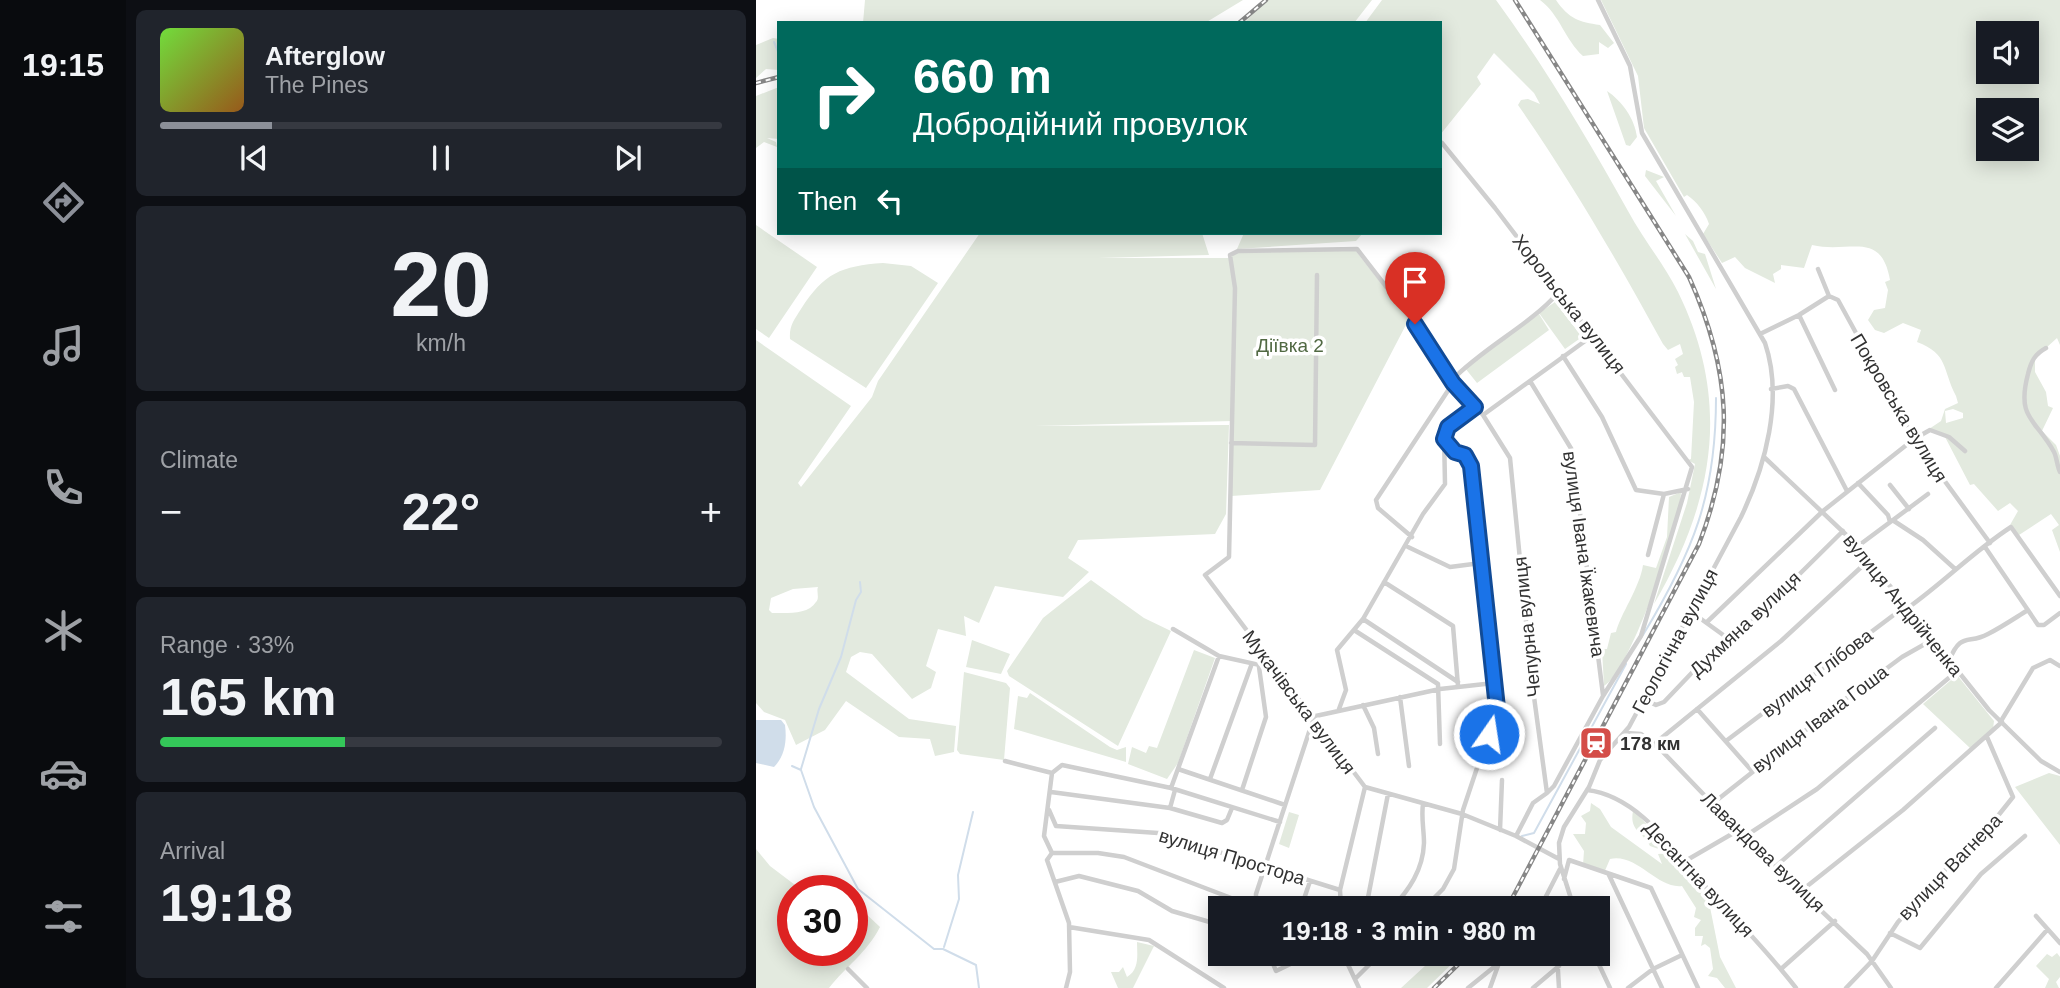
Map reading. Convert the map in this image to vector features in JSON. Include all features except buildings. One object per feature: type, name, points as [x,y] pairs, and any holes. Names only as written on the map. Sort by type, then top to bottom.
[{"type":"street","points":[[1598,0],[1630,66],[1642,133],[1760,334],[1768,353],[1771,389],[1764,457]]},
{"type":"street","name":"Хорольська вулиця","points":[[1442,143],[1495,208],[1692,467],[1688,489]]},
{"type":"street","name":"Чепурна вулиця","points":[[1231,443],[1235,288],[1230,255],[1238,251],[1357,249],[1453,381],[1483,415],[1510,458],[1546,793]]},
{"type":"street","name":"Покровська вулиця","points":[[1818,269],[1829,296],[1838,300],[1913,439],[1988,545],[2028,610]]},
{"type":"street","points":[[1231,443],[1315,445],[1317,275]]},
{"type":"street","points":[[1412,537],[1378,508],[1376,500],[1453,381],[1518,325],[1551,304],[1558,293]]},
{"type":"street","points":[[1760,334],[1799,315],[1829,296]]},
{"type":"street","points":[[1799,315],[1835,390]]},
{"type":"street","points":[[1483,415],[1592,336]]},
{"type":"street","points":[[2046,348],[2036,354],[2031,365],[2024,399],[2034,426],[2054,453],[2060,472]]},
{"type":"street","points":[[1516,836],[1533,803],[1554,786],[1603,696],[1640,636],[1688,489],[1664,494],[1636,490],[1602,417],[1563,356]]},
{"type":"street","name":"вулиця Івана Їжакевича","points":[[1530,381],[1573,450],[1603,696]]},
{"type":"street","points":[[1771,389],[1788,386],[1794,389],[1847,491]]},
{"type":"street","points":[[1339,709],[1346,690],[1337,650],[1363,619],[1447,480],[1444,439],[1448,427],[1475,407]]},
{"type":"street","points":[[1707,622],[1822,511],[1913,439],[1930,430],[1950,437],[1965,452]]},
{"type":"street","points":[[1435,896],[1449,880],[1462,814],[1496,715],[1469,460],[1463,453],[1455,452],[1444,439]]},
{"type":"street","name":"Мукачівська вулиця","points":[[1231,443],[1229,557],[1205,575],[1365,787],[1462,814],[1516,836],[1559,859]]},
{"type":"street","name":"вулиця Андрійченка","points":[[1764,457],[1870,559],[1949,662],[2001,722],[2041,761],[2060,772]]},
{"type":"street","name":"Геологічна вулиця","points":[[1559,859],[1561,833],[1587,790],[1600,760],[1625,733],[1741,517],[1757,483],[1764,457]]},
{"type":"street","points":[[1858,483],[1892,522],[1923,540],[1954,568]]},
{"type":"street","points":[[1890,485],[1909,510]]},
{"type":"street","points":[[1648,555],[1664,494]]},
{"type":"street","points":[[1858,546],[1928,494]]},
{"type":"street","points":[[1908,606],[1954,568],[2011,527],[2060,596]]},
{"type":"street","name":"Духмяна вулиця","points":[[1643,699],[1656,705],[1664,702],[1726,637],[1735,638],[1843,531]]},
{"type":"street","points":[[1407,547],[1450,567],[1481,563]]},
{"type":"street","points":[[1654,744],[1781,640],[1870,559]]},
{"type":"street","points":[[1384,582],[1453,626],[1458,684]]},
{"type":"street","name":"вулиця Глібова","points":[[1726,741],[1908,606]]},
{"type":"street","points":[[1949,662],[1959,643],[1973,637],[1985,636],[2028,610],[2041,626],[2060,613]]},
{"type":"street","points":[[1690,611],[1726,637]]},
{"type":"street","points":[[1363,619],[1458,684]]},
{"type":"street","points":[[1173,629],[1219,656],[1251,666],[1274,668]]},
{"type":"street","points":[[1354,630],[1395,659],[1434,680],[1440,689],[1440,744]]},
{"type":"street","name":"вулиця Івана Гоша","points":[[1712,804],[1902,657],[1932,640]]},
{"type":"street","points":[[1162,785],[1173,777],[1178,769],[1219,656]]},
{"type":"street","points":[[1801,891],[1903,810],[1987,737],[2001,722],[2033,668],[2050,660],[2060,666]]},
{"type":"street","points":[[1210,779],[1251,666]]},
{"type":"street","points":[[1242,790],[1266,717],[1259,667]]},
{"type":"street","points":[[1744,837],[1817,789],[1957,671]]},
{"type":"street","points":[[1258,896],[1312,719],[1339,709],[1458,684],[1494,683]]},
{"type":"street","points":[[1400,697],[1409,766]]},
{"type":"street","points":[[1363,705],[1374,728],[1378,754]]},
{"type":"street","points":[[1696,709],[1752,771]]},
{"type":"street","points":[[1775,867],[1935,728]]},
{"type":"street","name":"Лавандова вулиця","points":[[1625,733],[1636,732],[1654,744],[1744,837],[1835,921],[1872,961],[1891,988]]},
{"type":"street","name":"вулиця Вагнера","points":[[1846,988],[1872,961],[1890,933],[2013,797],[1987,737]]},
{"type":"street","points":[[1005,761],[1052,773]]},
{"type":"street","points":[[1052,853],[1044,836],[1045,817],[1049,810],[1052,773],[1062,765],[1162,785],[1280,822]]},
{"type":"street","points":[[1178,769],[1285,804]]},
{"type":"street","points":[[1170,808],[1173,777]]},
{"type":"street","points":[[1500,830],[1502,780]]},
{"type":"street","points":[[1340,896],[1365,787]]},
{"type":"street","name":"Десантна вулиця","points":[[1587,790],[1599,792],[1632,810],[1687,860],[1705,886],[1782,969],[1796,988]]},
{"type":"street","points":[[1051,792],[1170,808],[1222,824],[1227,820],[1232,807]]},
{"type":"street","points":[[1368,896],[1388,794]]},
{"type":"street","points":[[1401,896],[1420,867],[1423,804]]},
{"type":"street","name":"вулиця Простора","points":[[1049,810],[1056,826],[1158,833],[1340,890]]},
{"type":"street","points":[[1687,860],[1738,831]]},
{"type":"street","points":[[1890,933],[1920,948],[1981,874],[2025,836]]},
{"type":"street","points":[[1066,988],[1070,972],[1069,927],[1046,860],[1052,853],[1098,853],[1124,857],[1226,896]]},
{"type":"street","points":[[1559,859],[1569,896]]},
{"type":"street","points":[[1563,880],[1569,860],[1609,876],[1651,888],[1698,988]]},
{"type":"street","points":[[1546,896],[1560,869]]},
{"type":"street","points":[[1055,882],[1079,876],[1138,891],[1172,911],[1208,922]]},
{"type":"street","points":[[1609,876],[1662,988]]},
{"type":"street","points":[[1305,896],[1310,881]]},
{"type":"street","points":[[2035,916],[2060,943]]},
{"type":"street","points":[[1782,969],[1835,921]]},
{"type":"street","points":[[1069,927],[1149,940],[1224,988]]},
{"type":"street","points":[[1996,988],[2047,930]]},
{"type":"street","points":[[1628,988],[1653,969],[1682,954]]},
{"type":"street","points":[[1349,966],[1359,988]]},
{"type":"street","points":[[1355,979],[1368,966]]},
{"type":"street","points":[[1468,988],[1495,966]]},
{"type":"street","points":[[1490,988],[1498,966]]},
{"type":"street","points":[[1533,988],[1559,966]]},
{"type":"street","points":[[1559,966],[1559,988]]},
{"type":"street","points":[[1600,966],[1610,988]]},
{"type":"street","points":[[848,969],[867,988]]},
{"type":"green space","points":[[865,0],[1243,0],[1208,21],[863,21]]},
{"type":"green space","points":[[1266,0],[1372,0],[1356,21],[1246,21]]},
{"type":"green space","points":[[1382,0],[1496,0],[1532,51],[1678,292],[1695,333],[1705,373],[1710,412],[1709,451],[1691,527],[1654,604],[1687,503],[1695,464],[1688,460],[1691,459],[1694,402],[1690,377],[1684,377],[1682,372],[1677,374],[1675,367],[1678,365],[1675,359],[1683,354],[1680,344],[1668,350],[1663,344],[1594,222],[1518,105],[1521,100],[1528,99],[1540,104],[1534,93],[1494,53],[1477,77],[1481,84],[1442,133],[1442,21],[1366,21]]},
{"type":"green space","points":[[1540,0],[1556,0],[1565,12],[1575,18],[1600,25],[1614,43],[1608,48],[1599,42],[1599,54],[1583,56],[1553,13]]},
{"type":"green space","points":[[1601,0],[2060,0],[2060,345],[2057,338],[2035,358],[2035,372],[2046,392],[2048,406],[2053,408],[2042,431],[2056,445],[2060,456],[2060,552],[2052,530],[2059,525],[2051,514],[2019,535],[2010,525],[2018,511],[2010,503],[1998,511],[1974,484],[1970,485],[1944,435],[1929,429],[1941,421],[1945,409],[1958,403],[1956,396],[1940,357],[1917,342],[1921,330],[1903,323],[1884,333],[1875,330],[1868,320],[1874,310],[1885,308],[1888,290],[1885,282],[1890,280],[1886,264],[1879,254],[1862,247],[1812,245],[1804,268],[1781,265],[1781,269],[1773,274],[1775,283],[1745,268],[1735,257],[1722,263],[1703,234],[1709,224],[1705,215],[1691,198],[1687,195],[1684,197],[1644,128],[1638,76]],"holes":[[[1953,409],[1963,413],[1963,418],[1946,423],[1945,411]]]},
{"type":"green space","points":[[777,39],[777,70],[766,69],[756,78],[756,45]]},
{"type":"green space","points":[[777,88],[777,139],[767,138],[776,142],[777,147],[764,142],[756,148],[756,96]]},
{"type":"green space","points":[[1607,91],[1623,105],[1634,124],[1637,137],[1630,146],[1626,145]]},
{"type":"green space","points":[[1646,170],[1664,177],[1656,181],[1676,216],[1645,176]]},
{"type":"green space","points":[[756,225],[817,267],[769,338],[756,329]]},
{"type":"green space","points":[[1685,234],[1693,241],[1698,252],[1705,254],[1716,289]]},
{"type":"green space","name":"Діївка 2","points":[[979,235],[1203,235],[1209,255],[1098,258],[1229,258],[1236,253],[1355,250],[1409,319],[1320,490],[1231,496],[1233,421],[1034,426],[1229,425],[1226,514],[1215,534],[1078,540],[1068,558],[1089,572],[1063,597],[995,586],[979,623],[964,616],[966,636],[938,629],[926,666],[936,672],[931,688],[912,699],[872,654],[860,652],[851,657],[846,672],[909,719],[956,726],[954,752],[935,756],[930,739],[899,737],[846,701],[825,730],[796,745],[785,720],[764,712],[756,703],[756,340],[851,406],[798,483],[801,487],[872,397],[878,381]],"holes":[[[818,587],[818,597],[808,609],[784,613],[772,613],[769,610],[771,598],[793,589]]]},
{"type":"green space","points":[[1243,235],[1361,235],[1356,241],[1237,249]]},
{"type":"green space","points":[[883,263],[911,266],[938,283],[866,388],[790,339],[790,330],[809,297],[826,279],[845,269]]},
{"type":"green space","points":[[1555,302],[1582,337],[1565,349],[1539,313]]},
{"type":"green space","points":[[1539,314],[1549,330],[1477,383],[1465,368]]},
{"type":"green space","points":[[1681,492],[1673,533],[1640,627],[1615,675],[1604,686],[1602,649],[1607,649],[1611,633],[1616,632],[1643,565],[1656,568],[1667,537],[1669,497]]},
{"type":"green space","points":[[1091,580],[1144,618],[1171,631],[1118,746],[1009,676],[1007,671],[1043,618]]},
{"type":"green space","points":[[972,640],[1010,654],[1001,674],[966,667]]},
{"type":"green space","points":[[1194,650],[1215,658],[1178,763],[1167,779],[1128,764],[1132,747],[1146,753],[1149,746],[1157,748]]},
{"type":"green space","points":[[964,672],[1006,683],[1010,688],[1004,760],[960,754],[957,750]]},
{"type":"green space","points":[[1957,675],[1994,721],[1993,729],[1970,748],[1923,704]]},
{"type":"green space","points":[[1030,693],[1110,747],[1117,750],[1126,747],[1126,762],[1014,729],[1018,696],[1027,698]]},
{"type":"green space","points":[[2049,773],[2060,776],[2060,845],[2015,787]]},
{"type":"green space","points":[[1591,803],[1600,809],[1611,827],[1662,864],[1658,854],[1670,853],[1650,846],[1637,831],[1632,818],[1633,811],[1637,814],[1714,896],[1709,902],[1720,957],[1736,988],[1725,988],[1717,978],[1708,976],[1713,969],[1710,948],[1705,944],[1701,946],[1703,936],[1695,936],[1695,928],[1701,920],[1694,917],[1696,908],[1682,886],[1664,882],[1629,861],[1620,859],[1610,859],[1604,873],[1583,865],[1584,851],[1573,834],[1585,834],[1586,823],[1581,816],[1590,811]]},
{"type":"green space","points":[[1289,812],[1299,815],[1289,848],[1279,844]]},
{"type":"green space","points":[[756,849],[782,875],[777,875],[777,966],[849,966],[829,988],[756,988]]},
{"type":"green space","points":[[868,916],[880,927],[868,946]]},
{"type":"green space","points":[[1137,942],[1154,946],[1133,988],[1118,988],[1111,972],[1119,972],[1123,967],[1127,977],[1131,974],[1137,961]]},
{"type":"green space","points":[[2057,953],[2060,957],[2060,977],[2056,982],[2059,988],[2045,988],[2049,979],[2036,966],[2047,954],[2052,957]]},
{"type":"green space","points":[[1425,966],[1450,966],[1427,988],[1401,988]]},
{"type":"water","points":[[756,720],[781,720],[785,725],[784,748],[774,767],[756,763]]},
{"type":"waterway","points":[[774,42],[777,49]]},
{"type":"waterway","points":[[1643,635],[1676,577],[1698,522],[1712,465],[1716,398]]},
{"type":"waterway","points":[[801,769],[819,709],[841,657],[856,600],[861,592],[860,582]]},
{"type":"waterway","points":[[1522,836],[1534,833],[1626,664]]},
{"type":"waterway","points":[[792,766],[801,770],[814,807],[858,889],[934,949],[943,949],[976,965],[979,988]]},
{"type":"waterway","points":[[944,947],[959,899],[958,875],[973,812]]},
{"type":"railway","points":[[1241,21],[1266,0]]},
{"type":"railway","points":[[1513,896],[1699,544],[1719,475],[1724,409],[1713,344],[1689,277],[1515,0]]},
{"type":"railway","points":[[756,83],[777,78]]},
{"type":"railway","points":[[1434,988],[1457,966]]},
{"type":"place","name":"178 км","points":[[1596,743]]},
{"type":"route","points":[[1415,324],[1453,383],[1475,407],[1448,427],[1444,439],[1455,452],[1465,455],[1471,466],[1497,708],[1489,734]]}]
